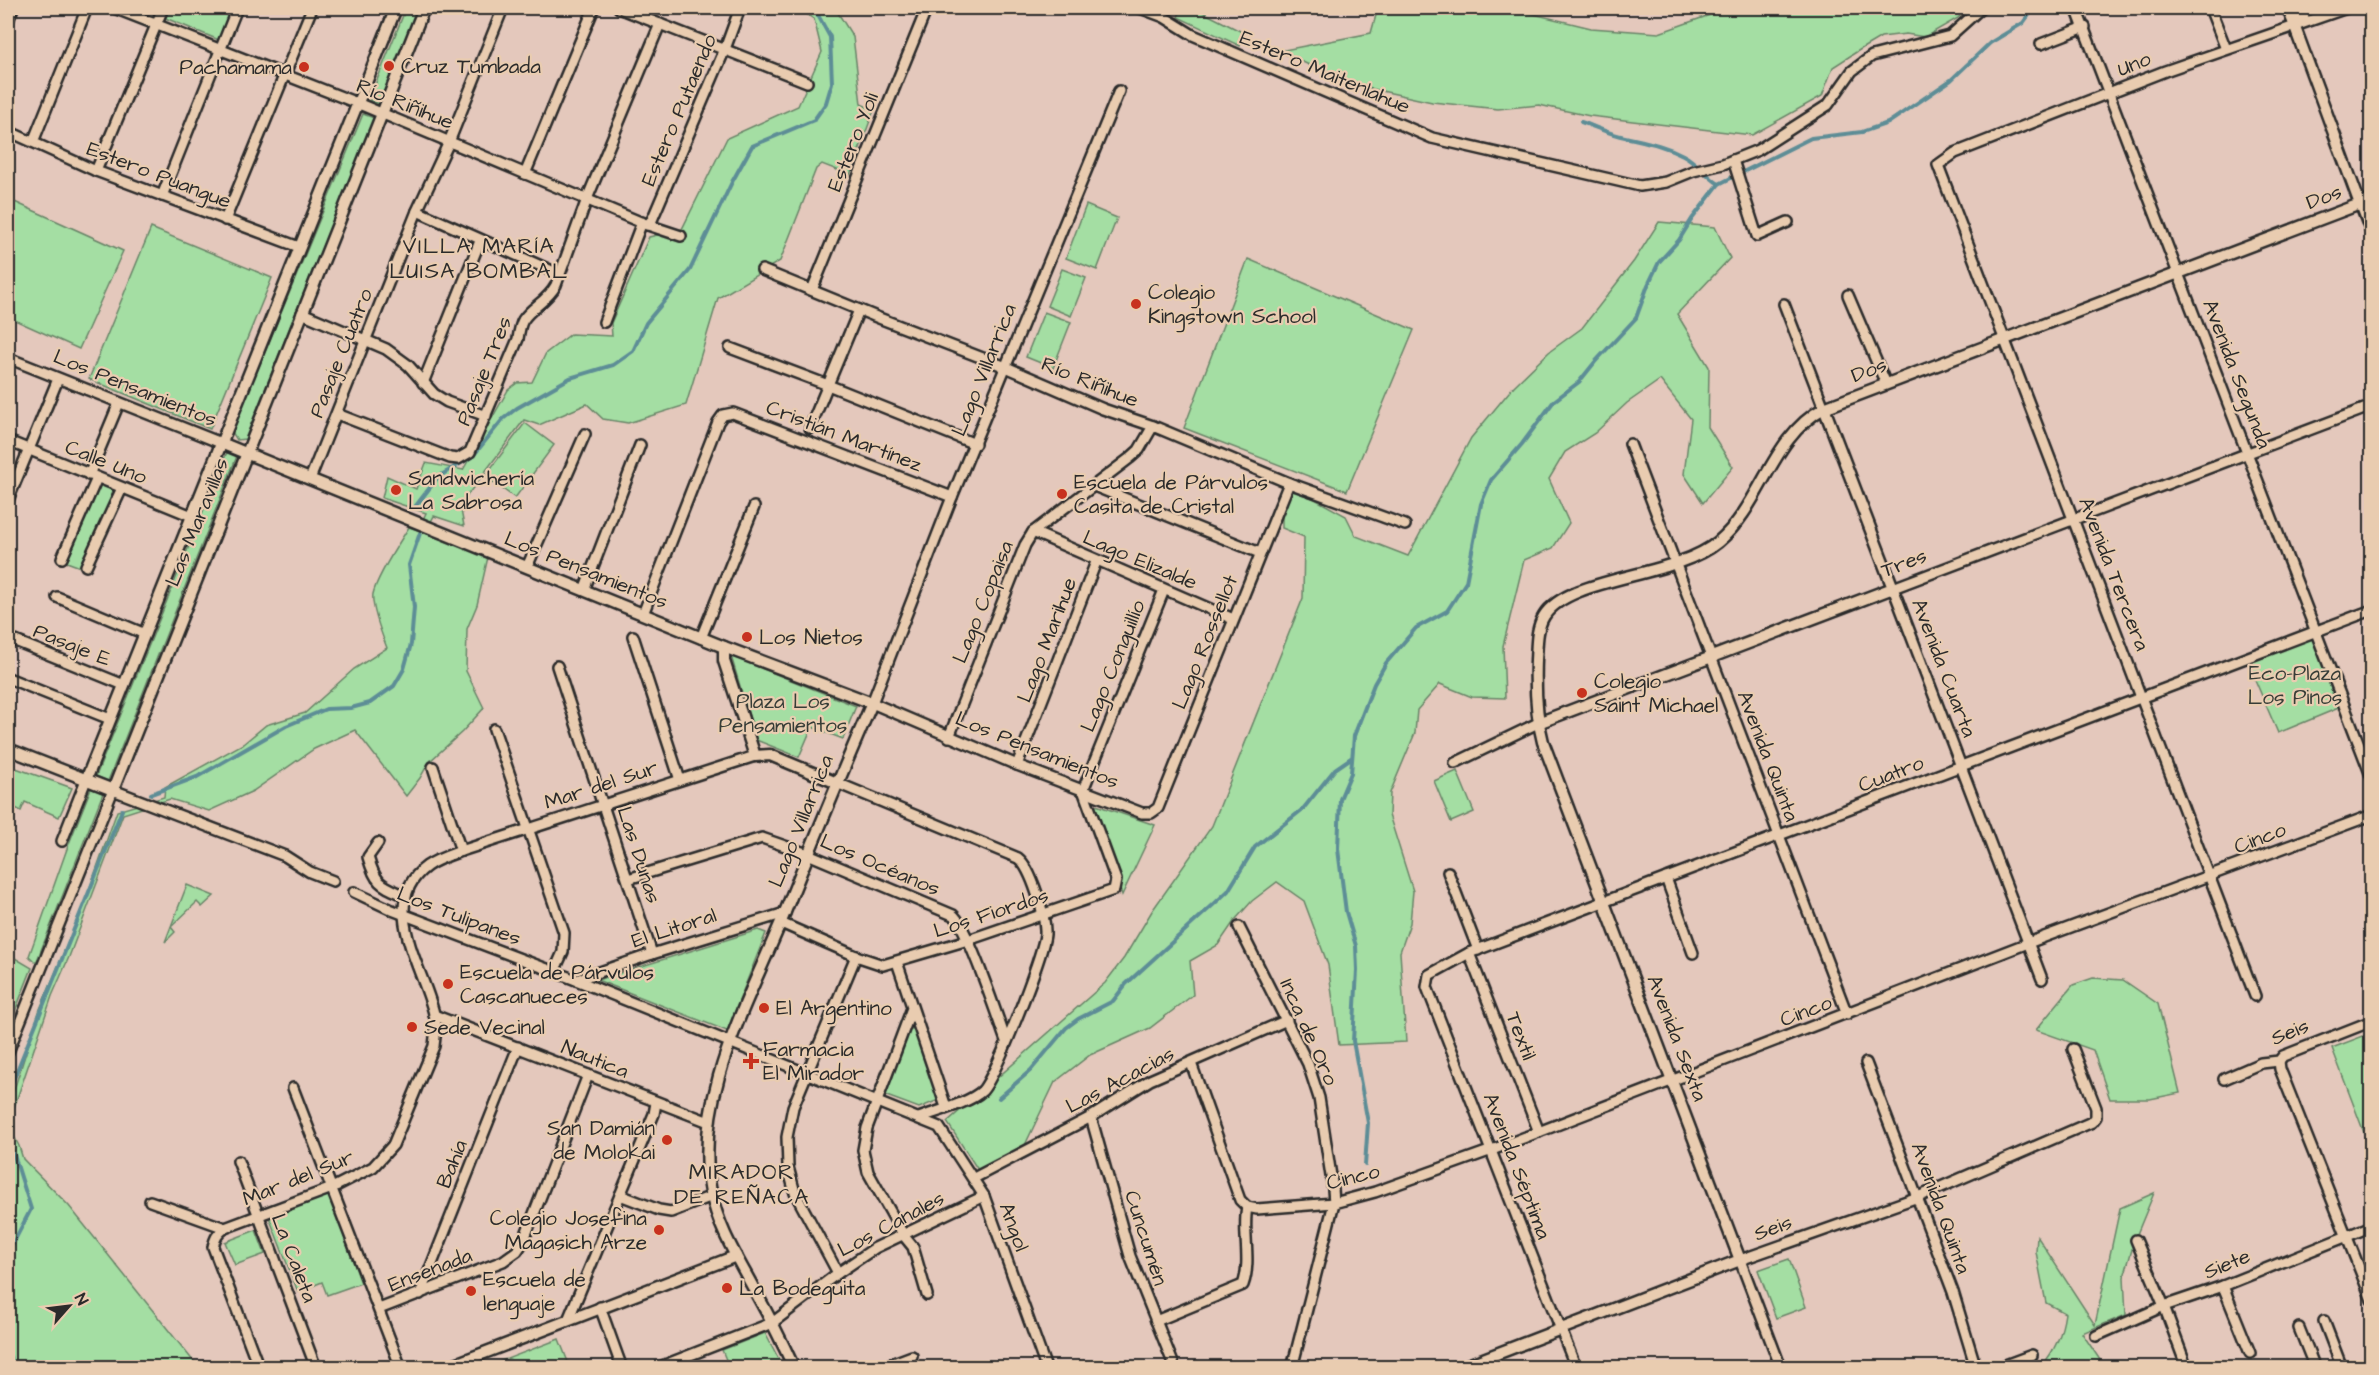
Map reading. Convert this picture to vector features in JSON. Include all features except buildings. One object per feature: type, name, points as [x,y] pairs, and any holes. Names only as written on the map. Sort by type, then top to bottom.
[{"type":"street","points":[[8,21],[13,8]]},
{"type":"street","points":[[33,142],[87,8]]},
{"type":"street","name":"Río Riñihue","points":[[114,8],[357,103],[645,224],[681,236]]},
{"type":"street","points":[[96,171],[163,8]]},
{"type":"street","points":[[162,196],[237,8]]},
{"type":"street","points":[[225,220],[312,8]]},
{"type":"street","name":"Las Maravillas","points":[[62,841],[396,8]]},
{"type":"street","name":"Las Maravillas","points":[[8,1052],[424,8]]},
{"type":"street","name":"Pasaje Cuatro","points":[[310,479],[417,212],[449,142],[503,8]]},
{"type":"street","points":[[525,174],[594,8]]},
{"type":"street","points":[[619,8],[807,82]]},
{"type":"street","name":"Estero Putaendo","points":[[604,322],[645,224],[652,220],[740,8]]},
{"type":"street","name":"Estero Yoli","points":[[812,290],[927,8]]},
{"type":"street","name":"Estero Maitenlahue","points":[[1140,8],[1160,11],[1193,35],[1432,138],[1640,186],[1666,182],[1758,150],[1828,105],[1851,71],[1872,56],[1950,36],[1981,8]]},
{"type":"street","name":"Avenida Segunda","points":[[2076,8],[2372,778]]},
{"type":"street","points":[[2210,8],[2226,49]]},
{"type":"street","points":[[2287,8],[2372,235]]},
{"type":"street","points":[[2294,25],[2309,8]]},
{"type":"street","name":"Uno","points":[[1938,165],[1955,153],[2110,93],[2226,49],[2347,8]]},
{"type":"street","name":"Pasaje Tres","points":[[337,414],[450,458],[458,459],[470,452],[518,339],[521,323],[550,296],[587,199],[660,24]]},
{"type":"street","points":[[2041,44],[2085,27]]},
{"type":"street","name":"Lago Villarrica","points":[[794,1368],[736,1256],[722,1226],[712,1196],[707,1154],[709,1122],[714,1096],[730,1044],[872,703],[952,496],[1119,91]]},
{"type":"street","name":"Estero Puangue","points":[[8,131],[96,171],[299,248]]},
{"type":"street","points":[[1733,160],[1757,236],[1788,222]]},
{"type":"street","name":"Avenida Tercera","points":[[1938,165],[2255,996]]},
{"type":"street","name":"Dos","points":[[1538,723],[1536,669],[1538,635],[1548,611],[1566,597],[1588,588],[1676,564],[1708,550],[1727,534],[1740,517],[1787,439],[1803,422],[1824,408],[2372,200]]},
{"type":"street","points":[[417,212],[559,274]]},
{"type":"street","points":[[423,383],[480,241]]},
{"type":"street","name":"Río Riñihue","points":[[762,270],[1006,367],[1103,409],[1153,426],[1289,483],[1405,525]]},
{"type":"street","points":[[1848,295],[1886,384]]},
{"type":"street","name":"Avenida Cuarta","points":[[1784,304],[2042,980]]},
{"type":"street","points":[[810,428],[859,310]]},
{"type":"street","points":[[302,313],[367,339],[398,357],[423,383],[447,402],[486,416]]},
{"type":"street","points":[[730,348],[975,444]]},
{"type":"street","name":"Los Pensamientos","points":[[8,358],[701,638],[872,703],[1017,765],[1142,813],[1151,813]]},
{"type":"street","points":[[8,500],[58,379]]},
{"type":"street","points":[[63,558],[119,403]]},
{"type":"street","name":"Tres","points":[[1455,764],[1538,723],[2372,406]]},
{"type":"street","name":"Cristián Martínez","points":[[643,614],[718,422],[723,415],[733,413],[952,496]]},
{"type":"street","name":"Lago Copaisa","points":[[949,737],[1025,545],[1033,532],[1138,450],[1153,426]]},
{"type":"street","points":[[526,567],[585,434]]},
{"type":"street","name":"Calle Uno","points":[[8,441],[192,516]]},
{"type":"street","name":"Avenida Quinta","points":[[1630,444],[1847,1014]]},
{"type":"street","points":[[584,590],[640,445]]},
{"type":"street","name":"Lago Rossellot","points":[[1151,813],[1158,808],[1289,483]]},
{"type":"street","points":[[1094,486],[1260,553]]},
{"type":"street","points":[[86,566],[122,488]]},
{"type":"street","points":[[701,638],[754,507]]},
{"type":"street","name":"Lago Elizalde","points":[[1033,532],[1096,562],[1233,619]]},
{"type":"street","name":"Lago Marihue","points":[[1017,765],[1096,562]]},
{"type":"street","name":"Lago Conguillío","points":[[1083,790],[1164,590]]},
{"type":"street","points":[[57,597],[145,634]]},
{"type":"street","name":"Cuatro","points":[[1427,978],[1474,951],[2372,610]]},
{"type":"street","points":[[633,636],[680,780]]},
{"type":"street","name":"Pasaje E","points":[[8,638],[124,685]]},
{"type":"street","points":[[724,647],[724,661],[755,756]]},
{"type":"street","name":"Las Dunas","points":[[557,666],[652,954]]},
{"type":"street","points":[[8,678],[110,719]]},
{"type":"street","name":"Avenida Sexta","points":[[1538,723],[1563,799],[1673,1081],[1781,1368]]},
{"type":"street","points":[[494,729],[564,938],[563,952],[554,972]]},
{"type":"street","points":[[8,748],[285,856],[310,872],[333,881]]},
{"type":"street","name":"Mar del Sur","points":[[150,1201],[225,1228],[332,1188],[373,1167],[393,1145],[434,1046],[434,1015],[406,933],[404,914],[406,897],[414,880],[426,867],[461,851],[755,756],[770,755],[1018,858],[1029,871],[1042,915],[1044,941],[1036,969],[997,1066],[984,1089],[972,1098],[919,1118]]},
{"type":"street","points":[[433,767],[461,851]]},
{"type":"street","name":"Los Fiordos","points":[[783,918],[856,956],[883,965],[968,940],[1111,892],[1116,887],[1116,880],[1083,790]]},
{"type":"street","name":"Cinco","points":[[1247,1207],[1257,1209],[1334,1203],[1375,1192],[1492,1150],[2028,943],[2372,815]]},
{"type":"street","name":"Los Océanos","points":[[628,879],[755,839],[768,839],[953,915],[960,922],[968,940],[1006,1041]]},
{"type":"street","points":[[378,843],[368,857],[374,878],[380,885],[406,897]]},
{"type":"street","name":"Textil","points":[[1449,872],[1474,951],[1539,1132]]},
{"type":"street","points":[[1666,878],[1693,953]]},
{"type":"street","name":"Los Tulipanes","points":[[354,892],[404,914],[576,980],[730,1044],[919,1118]]},
{"type":"street","name":"El Litoral","points":[[576,980],[652,954],[783,918]]},
{"type":"street","name":"Inca de Oro","points":[[1239,927],[1308,1064],[1319,1098],[1334,1203],[1292,1368]]},
{"type":"street","points":[[838,1273],[800,1204],[788,1167],[787,1152],[789,1122],[856,956]]},
{"type":"street","points":[[897,962],[946,1107]]},
{"type":"street","name":"Avenida Séptima","points":[[1427,978],[1427,987],[1576,1368]]},
{"type":"street","points":[[912,1008],[865,1135],[863,1158],[868,1172],[904,1236],[913,1247],[927,1295]]},
{"type":"street","name":"Nautica","points":[[434,1015],[709,1122]]},
{"type":"street","name":"Las Acacias","points":[[974,1178],[1091,1117],[1150,1080],[1287,1020]]},
{"type":"street","name":"Seis","points":[[2223,1079],[2261,1063],[2279,1061],[2283,1056],[2372,1021]]},
{"type":"street","name":"Bahía","points":[[420,1294],[518,1047]]},
{"type":"street","name":"Seis","points":[[1460,1368],[1740,1260],[1918,1197],[2092,1122],[2096,1117],[2096,1108],[2073,1049]]},
{"type":"street","points":[[2279,1061],[2280,1069],[2372,1300]]},
{"type":"street","points":[[1156,1321],[1243,1285],[1247,1272],[1245,1218],[1247,1207],[1240,1200],[1191,1063]]},
{"type":"street","name":"Avenida Quinta","points":[[1866,1063],[1953,1292],[1976,1368]]},
{"type":"street","name":"Ensenada","points":[[379,1309],[503,1261],[511,1257],[520,1247],[588,1075]]},
{"type":"street","points":[[293,1088],[401,1368]]},
{"type":"street","points":[[568,1320],[656,1103]]},
{"type":"street","name":"Cuncumén","points":[[1091,1117],[1130,1256],[1175,1368]]},
{"type":"street","name":"Angol","points":[[919,1118],[939,1127],[984,1196],[1046,1368]]},
{"type":"street","name":"La Caleta","points":[[238,1161],[316,1368]]},
{"type":"street","points":[[620,1195],[671,1212],[712,1196]]},
{"type":"street","name":"Los Canales","points":[[657,1368],[772,1323],[875,1248],[984,1196]]},
{"type":"street","name":"Siete","points":[[2096,1336],[2164,1306],[2223,1286],[2372,1226]]},
{"type":"street","points":[[225,1228],[217,1234],[213,1247],[259,1368]]},
{"type":"street","points":[[2136,1240],[2187,1368]]},
{"type":"street","points":[[445,1368],[736,1256]]},
{"type":"street","points":[[2223,1286],[2250,1353]]},
{"type":"street","points":[[600,1307],[622,1368]]},
{"type":"street","points":[[2324,1321],[2343,1368]]},
{"type":"street","points":[[2299,1328],[2315,1368]]},
{"type":"street","points":[[1997,1368],[2032,1355]]},
{"type":"street","points":[[880,1368],[912,1356]]},
{"type":"green space","points":[[167,8],[232,8],[219,40],[163,17]]},
{"type":"green space","points":[[406,8],[418,8],[379,104],[369,100]]},
{"type":"green space","points":[[797,8],[835,8],[853,37],[861,104],[874,110],[850,175],[822,164],[816,169],[780,261],[718,298],[686,405],[628,423],[603,419],[587,404],[539,425],[524,420],[460,505],[464,526],[434,516],[425,533],[488,557],[477,605],[467,629],[466,671],[484,708],[429,762],[406,796],[355,730],[314,749],[253,791],[209,811],[170,799],[123,814],[52,996],[8,1125],[8,1108],[40,1009],[83,907],[117,811],[164,797],[165,787],[243,744],[266,725],[305,713],[354,669],[387,648],[375,613],[373,594],[375,587],[409,527],[418,530],[426,513],[382,498],[387,476],[416,489],[426,463],[463,470],[508,390],[517,383],[532,382],[546,353],[571,334],[612,336],[611,323],[649,237],[682,229],[727,138],[798,106],[822,52],[814,19]]},
{"type":"green space","points":[[1182,8],[1195,8],[1242,32],[1240,46],[1178,17]]},
{"type":"green space","points":[[1378,8],[1509,8],[1591,28],[1659,33],[1724,8],[1968,8],[1958,18],[1925,37],[1906,34],[1881,37],[1833,67],[1822,96],[1752,135],[1590,116],[1539,105],[1498,109],[1432,102],[1350,84],[1279,51],[1371,33]]},
{"type":"green space","points":[[363,114],[374,118],[245,439],[237,440],[232,432]]},
{"type":"green space","points":[[8,199],[123,251],[79,349],[8,317]]},
{"type":"green space","points":[[1086,205],[1117,218],[1097,270],[1066,258]]},
{"type":"green space","points":[[1659,222],[1715,227],[1730,258],[1677,314],[1709,367],[1708,427],[1733,467],[1703,503],[1684,474],[1691,419],[1660,380],[1627,403],[1595,433],[1565,452],[1549,479],[1569,523],[1553,548],[1524,560],[1503,646],[1505,698],[1472,697],[1440,684],[1417,710],[1415,733],[1390,793],[1389,815],[1413,891],[1410,923],[1400,952],[1406,1042],[1339,1045],[1328,965],[1304,901],[1277,882],[1252,901],[1235,920],[1218,945],[1190,961],[1193,995],[1150,1028],[1090,1055],[1055,1082],[1025,1145],[978,1170],[947,1122],[1105,983],[1212,826],[1303,598],[1304,537],[1282,528],[1282,511],[1292,491],[1313,498],[1346,516],[1356,536],[1408,556],[1471,438],[1514,386],[1549,352],[1582,328],[1634,261]]},
{"type":"green space","points":[[151,228],[272,278],[210,429],[89,379]]},
{"type":"green space","points":[[1248,259],[1414,330],[1347,491],[1184,428]]},
{"type":"green space","points":[[1062,269],[1086,278],[1071,316],[1047,306]]},
{"type":"green space","points":[[1044,312],[1071,322],[1053,368],[1026,357]]},
{"type":"green space","points":[[525,423],[554,445],[515,498],[485,476]]},
{"type":"green space","points":[[227,452],[237,456],[108,781],[96,776]]},
{"type":"green space","points":[[98,481],[119,488],[83,568],[64,561]]},
{"type":"green space","name":"Eco-Plaza Los Pinos","points":[[2314,635],[2341,707],[2278,733],[2247,661]]},
{"type":"green space","name":"Plaza Los Pensamientos","points":[[731,656],[856,706],[843,739],[812,727],[799,757],[756,740]]},
{"type":"green space","points":[[13,767],[72,788],[59,817],[25,802],[21,811],[8,804],[8,780]]},
{"type":"green space","points":[[1457,771],[1474,812],[1451,822],[1434,781]]},
{"type":"green space","points":[[91,788],[103,793],[36,963],[29,956]]},
{"type":"green space","points":[[1090,803],[1155,825],[1122,895]]},
{"type":"green space","points":[[187,885],[214,896],[202,907],[197,902],[171,927],[175,932],[165,942]]},
{"type":"green space","points":[[758,930],[766,933],[727,1031],[597,980]]},
{"type":"green space","points":[[8,954],[32,968],[8,1029]]},
{"type":"green space","points":[[2093,978],[2123,980],[2158,1004],[2180,1093],[2150,1099],[2110,1099],[2093,1050],[2036,1030],[2073,985]]},
{"type":"green space","points":[[912,1022],[941,1099],[919,1108],[884,1095]]},
{"type":"green space","points":[[2371,1033],[2371,1151],[2332,1048]]},
{"type":"green space","points":[[8,1125],[23,1159],[69,1206],[198,1367],[8,1367]]},
{"type":"green space","points":[[2154,1193],[2135,1239],[2124,1277],[2126,1315],[2082,1333],[2100,1360],[2098,1367],[2041,1367],[2057,1342],[2065,1313],[2046,1303],[2036,1252],[2037,1236],[2095,1325],[2120,1208]]},
{"type":"green space","points":[[329,1195],[361,1283],[327,1295],[322,1282],[298,1292],[269,1217]]},
{"type":"green space","points":[[256,1230],[265,1254],[235,1265],[225,1242]]},
{"type":"green space","points":[[1789,1259],[1806,1307],[1776,1318],[1758,1270]]},
{"type":"green space","points":[[765,1333],[783,1367],[729,1367],[722,1350]]},
{"type":"green space","points":[[559,1339],[570,1367],[486,1367]]},
{"type":"waterway","points":[[415,507],[438,477],[473,456],[503,419],[517,408],[570,378],[613,365],[633,351],[646,323],[690,270],[752,146],[814,120],[826,103],[832,83],[830,37],[814,8]]},
{"type":"waterway","points":[[1365,1165],[1368,1123],[1353,1041],[1356,946],[1346,912],[1338,849],[1340,799],[1351,773],[1354,736],[1374,684],[1386,663],[1416,628],[1447,611],[1466,582],[1481,504],[1491,480],[1554,401],[1579,382],[1636,318],[1659,262],[1679,240],[1719,184],[1811,138],[1862,132],[1888,123],[1951,80],[1990,43],[2023,23],[2034,8]]},
{"type":"waterway","points":[[1581,122],[1676,152],[1693,161],[1719,184]]},
{"type":"waterway","points":[[151,794],[197,777],[286,726],[326,709],[351,708],[370,703],[394,686],[404,669],[411,644],[414,607],[409,565],[420,533]]},
{"type":"waterway","points":[[999,1098],[1031,1070],[1066,1028],[1078,1019],[1113,1001],[1126,984],[1228,891],[1255,847],[1303,809],[1335,769],[1351,758]]},
{"type":"waterway","points":[[8,1093],[122,810]]},
{"type":"waterway","points":[[8,1136],[31,1209],[8,1253]]},
{"type":"waterway","points":[[8,1352],[14,1368]]},
{"type":"place","name":"Cruz Tumbada","points":[[389,66]]},
{"type":"place","name":"Pachamama","points":[[304,67]]},
{"type":"place","name":"Colegio Kingstown School","points":[[1136,304]]},
{"type":"place","name":"Sandwichería La Sabrosa","points":[[396,490]]},
{"type":"place","name":"Escuela de Párvulos Casita de Cristal","points":[[1062,494]]},
{"type":"place","name":"Los Nietos","points":[[747,637]]},
{"type":"place","name":"Colegio Saint Michael","points":[[1582,693]]},
{"type":"place","name":"Escuela de Párvulos Cascanueces","points":[[448,984]]},
{"type":"place","name":"El Argentino","points":[[764,1008]]},
{"type":"place","name":"Sede Vecinal","points":[[412,1027]]},
{"type":"place","name":"Farmacia El Mirador","points":[[751,1061]]},
{"type":"place","name":"San Damián de Molokai","points":[[667,1140]]},
{"type":"place","name":"Colegio Josefina Magasich Arze","points":[[659,1230]]},
{"type":"place","name":"La Bodeguita","points":[[727,1288]]},
{"type":"place","name":"Escuela de lenguaje","points":[[471,1291]]},
{"type":"district","name":"VILLA MARÍA LUISA BOMBAL","points":[[479,258]]},
{"type":"district","name":"MIRADOR DE REÑACA","points":[[742,1184]]}]
